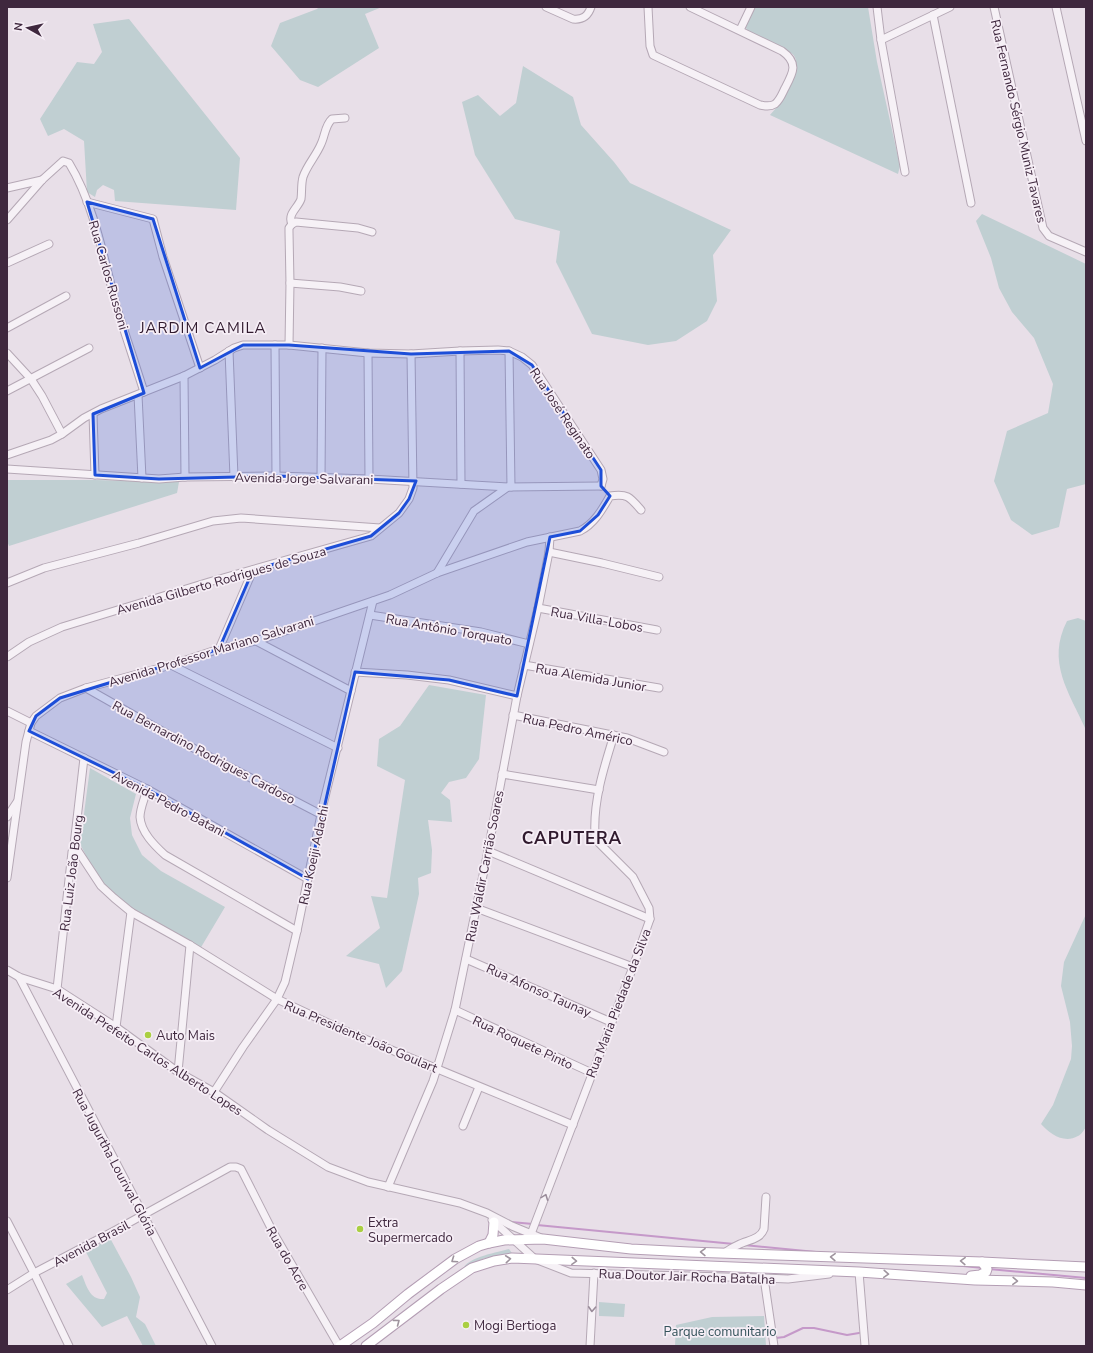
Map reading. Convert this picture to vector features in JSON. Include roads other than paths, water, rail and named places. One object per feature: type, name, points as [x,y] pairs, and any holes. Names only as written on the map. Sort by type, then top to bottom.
[{"type":"main road","points":[[490,1243],[494,1235],[494,1222]]},
{"type":"main road","points":[[340,1346],[373,1323],[425,1281],[463,1254],[490,1243],[514,1240],[543,1239],[631,1249],[1086,1267]]},
{"type":"main road","points":[[366,1346],[472,1268],[494,1261],[512,1258],[859,1272],[1086,1285]]},
{"type":"main road","points":[[954,1278],[984,1273],[987,1269],[982,1262]]},
{"type":"main road","points":[[425,1281],[420,1294],[422,1298],[428,1299]]},
{"type":"street","points":[[546,7],[577,20],[587,16],[591,7]]},
{"type":"street","points":[[648,7],[650,46],[654,55],[760,105],[769,106],[775,104],[780,99],[791,76],[793,68],[791,58],[782,51],[690,7]]},
{"type":"street","points":[[740,30],[751,7]]},
{"type":"street","points":[[877,7],[881,40],[905,172]]},
{"type":"street","points":[[881,40],[950,7]]},
{"type":"street","name":"Rua Fernando Sérgio Muniz Tavares","points":[[994,7],[1042,228],[1046,234],[1052,238],[1086,252]]},
{"type":"street","points":[[1056,7],[1084,117],[1086,141]]},
{"type":"street","points":[[933,15],[972,203]]},
{"type":"street","points":[[292,224],[290,218],[291,214],[297,208],[301,199],[302,179],[321,144],[328,122],[332,118],[345,118]]},
{"type":"street","name":"Rua Carlos Russoni","points":[[42,180],[65,161],[71,167],[93,218],[141,394],[142,478]]},
{"type":"street","points":[[7,188],[42,180]]},
{"type":"street","points":[[7,220],[42,180]]},
{"type":"street","points":[[87,202],[153,219],[163,257],[200,368]]},
{"type":"street","points":[[289,345],[289,228],[296,222],[358,228],[372,232]]},
{"type":"street","points":[[7,263],[49,244]]},
{"type":"street","points":[[290,283],[340,286],[361,291]]},
{"type":"street","points":[[7,328],[66,296]]},
{"type":"street","name":"Rua José Reginato","points":[[7,455],[51,440],[84,418],[184,376],[229,351],[243,345],[289,345],[368,353],[411,354],[498,350],[509,351],[522,357],[532,365],[601,470],[603,479],[602,486]]},
{"type":"street","points":[[275,345],[276,476]]},
{"type":"street","points":[[7,391],[89,348]]},
{"type":"street","points":[[321,478],[322,348]]},
{"type":"street","points":[[229,351],[234,477]]},
{"type":"street","points":[[460,351],[461,484]]},
{"type":"street","points":[[437,573],[474,511],[509,487],[509,351]]},
{"type":"street","points":[[7,353],[31,379],[42,396],[62,434]]},
{"type":"street","points":[[368,353],[369,479]]},
{"type":"street","name":"Avenida Gilberto Rodrigues de Souza","points":[[7,657],[29,642],[62,627],[209,582],[369,537],[399,513],[409,499],[413,488],[411,354]]},
{"type":"street","points":[[184,376],[185,477]]},
{"type":"street","points":[[93,414],[95,475]]},
{"type":"street","name":"Avenida Jorge Salvarani","points":[[7,469],[159,479],[185,477],[276,476],[414,481],[509,487],[602,486]]},
{"type":"street","points":[[602,486],[610,496],[627,496],[640,510]]},
{"type":"street","name":"Avenida Professor Mariano Salvarani","points":[[31,723],[41,712],[60,698],[86,688],[171,665],[219,649],[256,641],[390,595],[437,573],[527,542],[580,531],[585,529],[598,515],[610,496]]},
{"type":"street","points":[[7,583],[44,568],[139,543],[192,527],[230,519],[380,528]]},
{"type":"street","name":"Rua Waldir Carrião Soares","points":[[388,1187],[437,1069],[455,1010],[488,851],[517,696],[538,608],[549,552],[550,537]]},
{"type":"street","points":[[549,552],[659,577]]},
{"type":"street","points":[[219,649],[253,570]]},
{"type":"street","name":"Rua Koeiji Adachi","points":[[214,1092],[244,1046],[277,1000],[285,982],[372,601]]},
{"type":"street","name":"Rua Villa-Lobos","points":[[538,608],[657,630]]},
{"type":"street","name":"Rua Antônio Torquato","points":[[370,615],[481,632],[529,644]]},
{"type":"street","points":[[256,641],[351,691]]},
{"type":"street","points":[[171,665],[338,748]]},
{"type":"street","name":"Rua Alemida Junior","points":[[524,665],[659,688]]},
{"type":"street","points":[[355,672],[407,675],[449,680],[517,696]]},
{"type":"street","name":"Rua Bernardino Rodrigues Cardoso","points":[[86,688],[176,739],[322,816]]},
{"type":"street","points":[[7,711],[31,723],[18,802],[10,838],[7,878]]},
{"type":"street","name":"Rua Pedro Américo","points":[[514,715],[627,738],[664,752]]},
{"type":"street","name":"Avenida Pedro Batani","points":[[29,731],[147,789],[308,879]]},
{"type":"street","name":"Rua Maria Piedade da Silva","points":[[531,1234],[650,919],[648,908],[633,877],[598,842],[595,835],[599,790],[614,735]]},
{"type":"street","name":"Rua Luiz João Bourg","points":[[57,989],[84,758]]},
{"type":"street","points":[[502,774],[599,790]]},
{"type":"street","points":[[147,789],[140,818],[148,837],[165,856],[297,931]]},
{"type":"street","points":[[7,817],[18,802]]},
{"type":"street","name":"Rua Presidente João Goulart","points":[[74,845],[101,886],[131,912],[190,945],[277,1000],[343,1030],[573,1125]]},
{"type":"street","points":[[488,851],[650,919]]},
{"type":"street","points":[[476,908],[633,967]]},
{"type":"street","points":[[116,1028],[131,912]]},
{"type":"street","points":[[178,1072],[190,945]]},
{"type":"street","name":"Rua Afonso Taunay","points":[[466,959],[611,1022]]},
{"type":"street","name":"Avenida Prefeito Carlos Alberto Lopes","points":[[7,970],[19,977],[57,989],[116,1028],[178,1072],[214,1092],[268,1130],[328,1167],[354,1177],[388,1187],[460,1203],[487,1213],[512,1226],[543,1239]]},
{"type":"street","name":"Rua Jugurtha Lourival Glória","points":[[19,977],[212,1346]]},
{"type":"street","name":"Rua Roquete Pinto","points":[[455,1010],[592,1073]]},
{"type":"street","points":[[463,1126],[479,1087]]},
{"type":"street","name":"Avenida Brasil","points":[[7,1290],[34,1273],[230,1167],[241,1169]]},
{"type":"street","name":"Rua do Acre","points":[[241,1169],[273,1232],[340,1346]]},
{"type":"street","points":[[724,1253],[740,1244],[755,1239],[763,1233],[766,1197]]},
{"type":"street","points":[[487,1213],[494,1222],[535,1259]]},
{"type":"street","points":[[7,1221],[69,1346]]},
{"type":"street","name":"Rua Doutor Jair Rocha Batalha","points":[[535,1259],[571,1273],[788,1279],[841,1272]]},
{"type":"street","points":[[859,1272],[864,1346]]},
{"type":"street","points":[[590,1346],[594,1273]]},
{"type":"street","points":[[764,1278],[774,1346]]},
{"type":"waterway","points":[[511,1222],[533,1224]]},
{"type":"waterway","points":[[537,1225],[734,1244]]},
{"type":"waterway","points":[[744,1245],[816,1252]]},
{"type":"waterway","points":[[953,1265],[983,1268]]},
{"type":"waterway","points":[[989,1269],[1086,1278]]},
{"type":"waterway","points":[[776,1338],[784,1337],[803,1328],[814,1328],[847,1335],[859,1333]]},
{"type":"place","name":"Auto Mais","points":[[148,1035]]},
{"type":"place","name":"Extra Supermercado","points":[[360,1229]]},
{"type":"place","name":"Mogi Bertioga","points":[[466,1325]]},
{"type":"district","name":"JARDIM CAMILA","points":[[203,328]]},
{"type":"district","name":"CAPUTERA","points":[[572,838]]},
{"type":"park label","name":"Parque comunitario","points":[[720,1331]]}]
